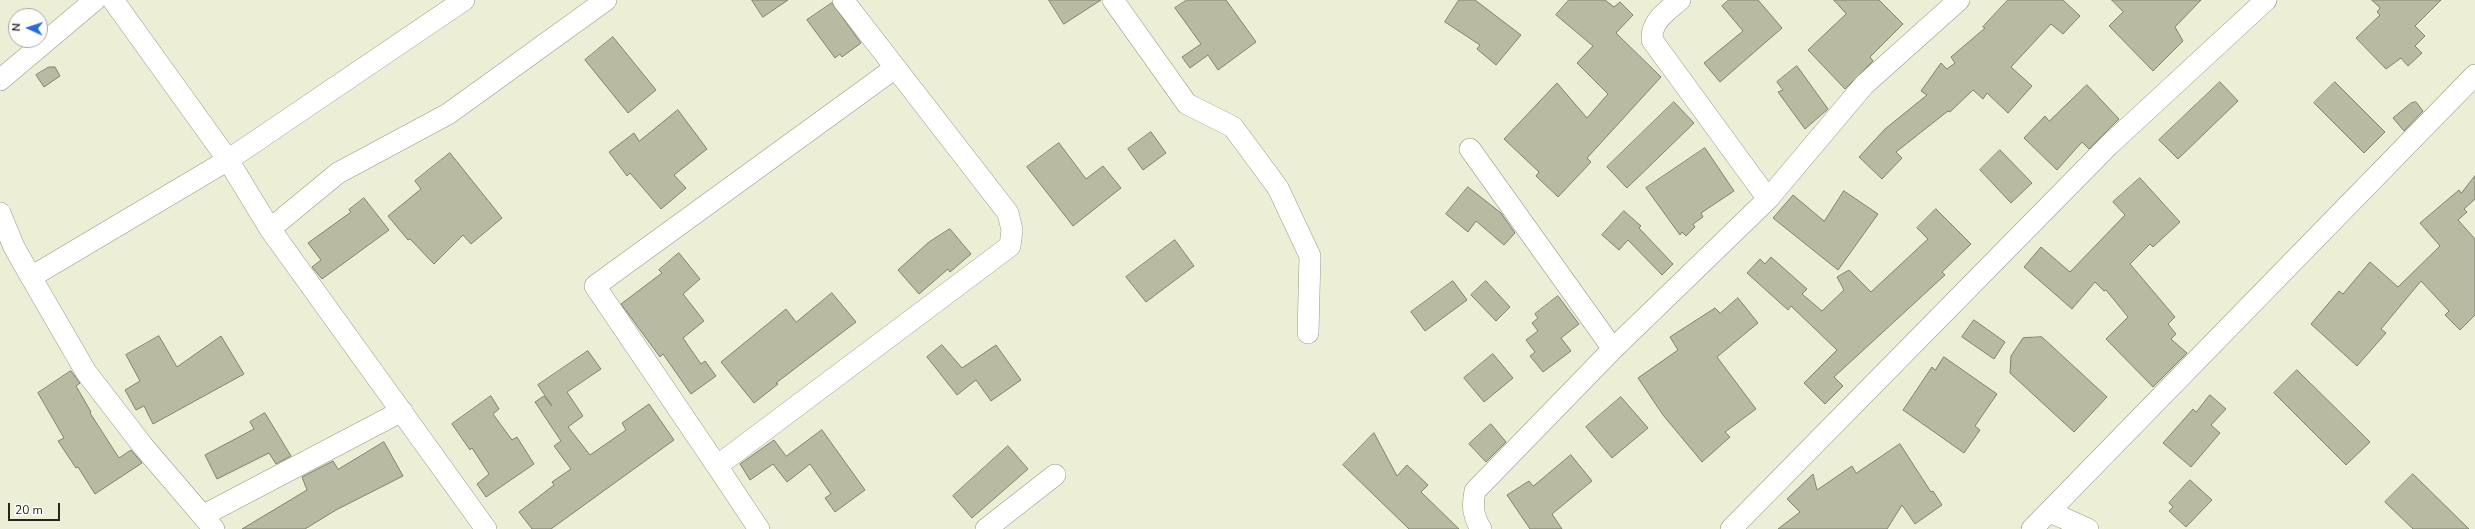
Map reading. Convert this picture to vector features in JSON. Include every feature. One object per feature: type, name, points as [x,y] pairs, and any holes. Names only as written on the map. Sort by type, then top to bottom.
[{"type":"street","points":[[0,80],[95,0]]},
{"type":"street","points":[[113,0],[228,160],[270,228],[486,529]]},
{"type":"street","points":[[31,277],[228,160],[464,0]]},
{"type":"street","points":[[270,228],[338,173],[448,114],[606,0]]},
{"type":"street","points":[[717,466],[1010,246],[1012,230],[1008,213],[843,0]]},
{"type":"street","points":[[1113,0],[1187,104],[1234,127],[1278,188],[1310,256],[1308,333]]},
{"type":"street","points":[[1680,0],[1656,21],[1651,31],[1652,40],[1768,200]]},
{"type":"street","points":[[1482,529],[1475,520],[1472,504],[1475,491],[1613,349],[1768,200],[1864,85],[1959,0]]},
{"type":"street","points":[[1731,529],[2109,145],[2266,0]]},
{"type":"street","points":[[759,529],[595,286],[895,68]]},
{"type":"street","points":[[2032,529],[2475,75]]},
{"type":"street","points":[[1470,149],[1613,349]]},
{"type":"street","points":[[0,213],[14,246],[86,372],[143,446],[209,522],[402,411]]},
{"type":"street","points":[[986,529],[1055,475]]},
{"type":"street","points":[[2050,512],[2088,529]]},
{"type":"building","points":[[752,0],[788,0],[763,17]]},
{"type":"building","points":[[1049,0],[1101,0],[1064,24]]},
{"type":"building","points":[[1187,0],[1226,0],[1256,42],[1218,70],[1208,55],[1190,68],[1182,57],[1201,44],[1175,8]]},
{"type":"building","points":[[1459,0],[1475,0],[1521,35],[1496,65],[1477,49],[1480,45],[1445,22]]},
{"type":"building","points":[[1569,0],[1605,0],[1614,7],[1620,2],[1633,15],[1616,33],[1661,77],[1587,158],[1591,162],[1558,197],[1536,176],[1539,172],[1504,139],[1557,83],[1587,118],[1608,94],[1577,63],[1593,46],[1556,15]]},
{"type":"building","points":[[1729,0],[1758,0],[1782,28],[1720,82],[1704,63],[1743,31],[1722,6]]},
{"type":"building","points":[[1834,0],[1879,0],[1903,24],[1870,57],[1873,61],[1845,89],[1808,50],[1846,14]]},
{"type":"building","points":[[2008,0],[2063,0],[2080,16],[2063,34],[2051,24],[2011,67],[2032,86],[2008,113],[1987,93],[1983,99],[1973,90],[1950,112],[1948,111],[1896,152],[1902,158],[1882,179],[1859,157],[1885,129],[1927,95],[1921,91],[1941,63],[1947,69],[1955,63],[1951,57],[1985,28],[1983,27]]},
{"type":"building","points":[[2112,0],[2201,0],[2175,27],[2183,41],[2153,71],[2109,26],[2123,12]]},
{"type":"building","points":[[2372,0],[2441,0],[2415,26],[2425,36],[2415,46],[2422,53],[2408,66],[2401,58],[2386,69],[2356,38],[2380,15],[2377,12],[2380,8]]},
{"type":"building","points":[[832,3],[861,43],[842,57],[840,54],[835,58],[807,20]]},
{"type":"building","points":[[613,37],[656,90],[628,113],[585,60]]},
{"type":"building","points":[[1797,66],[1828,109],[1805,129],[1778,92],[1783,90],[1777,82]]},
{"type":"building","points":[[49,67],[55,67],[60,76],[44,87],[36,75]]},
{"type":"building","points":[[2220,82],[2238,101],[2178,159],[2159,140]]},
{"type":"building","points":[[2335,82],[2385,132],[2364,153],[2314,103]]},
{"type":"building","points":[[2087,85],[2119,119],[2089,149],[2082,142],[2057,170],[2024,138],[2045,116],[2049,121]]},
{"type":"building","points":[[1674,102],[1694,123],[1627,188],[1607,167]]},
{"type":"building","points":[[2416,102],[2423,111],[2404,131],[2393,118],[2411,103]]},
{"type":"building","points":[[678,110],[707,149],[674,175],[686,188],[661,209],[630,173],[627,176],[609,152],[634,133],[639,141]]},
{"type":"building","points":[[1151,132],[1166,153],[1143,170],[1128,149]]},
{"type":"building","points":[[1059,143],[1086,179],[1103,166],[1121,188],[1073,226],[1027,167]]},
{"type":"building","points":[[1705,148],[1734,191],[1701,213],[1703,217],[1693,224],[1695,227],[1686,236],[1682,232],[1680,235],[1646,188]]},
{"type":"building","points":[[2000,150],[2032,183],[2011,203],[1980,170]]},
{"type":"building","points":[[450,153],[502,218],[471,244],[463,235],[434,264],[410,239],[408,240],[388,216],[421,189],[415,181]]},
{"type":"building","points":[[2475,176],[2475,199],[2464,209],[2467,212],[2458,220],[2475,239],[2475,315],[2460,330],[2445,315],[2449,311],[2421,281],[2381,329],[2386,333],[2357,366],[2311,324],[2339,291],[2343,294],[2370,262],[2398,287],[2440,246],[2420,223],[2459,190],[2461,193]]},
{"type":"building","points":[[2140,178],[2180,222],[2153,247],[2150,244],[2130,264],[2175,317],[2168,324],[2176,334],[2171,339],[2187,353],[2153,387],[2106,339],[2128,317],[2106,290],[2104,291],[2095,282],[2072,309],[2024,267],[2041,247],[2070,272],[2125,215],[2113,202]]},
{"type":"building","points":[[1468,187],[1501,213],[1515,233],[1504,245],[1476,221],[1468,232],[1446,214]]},
{"type":"building","points":[[1844,191],[1878,214],[1838,270],[1773,218],[1793,195],[1824,221]]},
{"type":"building","points":[[364,198],[389,230],[322,279],[312,267],[321,260],[308,243],[351,212],[349,210]]},
{"type":"building","points":[[1936,209],[1971,244],[1942,272],[1945,275],[1834,377],[1843,386],[1825,404],[1804,383],[1837,350],[1791,306],[1788,310],[1747,273],[1760,259],[1765,264],[1771,257],[1807,289],[1802,294],[1822,311],[1844,290],[1837,277],[1849,270],[1871,292],[1928,239],[1917,228]]},
{"type":"building","points":[[1624,211],[1641,226],[1639,228],[1673,264],[1662,275],[1628,240],[1619,250],[1602,235]]},
{"type":"building","points":[[950,229],[971,254],[950,272],[948,269],[919,294],[898,270],[929,242]]},
{"type":"building","points":[[1175,240],[1194,266],[1146,302],[1126,277]]},
{"type":"building","points":[[679,253],[700,279],[683,294],[704,321],[683,338],[701,364],[705,361],[716,376],[691,394],[663,354],[660,357],[621,304],[662,273],[659,270]]},
{"type":"building","points":[[1453,281],[1467,300],[1425,331],[1411,312]]},
{"type":"building","points":[[1486,281],[1510,307],[1496,321],[1471,295]]},
{"type":"building","points":[[832,293],[856,322],[776,383],[778,384],[754,403],[721,362],[786,309],[796,322]]},
{"type":"building","points":[[1558,296],[1579,324],[1561,338],[1571,351],[1543,372],[1530,356],[1535,352],[1526,340],[1538,331],[1532,323],[1538,318],[1535,314]]},
{"type":"building","points":[[1738,298],[1758,323],[1717,357],[1756,409],[1725,432],[1730,437],[1702,462],[1663,415],[1638,378],[1678,350],[1670,337],[1715,308],[1720,313]]},
{"type":"building","points":[[1974,320],[2005,342],[1994,359],[1962,337]]},
{"type":"building","points":[[159,336],[177,367],[221,336],[244,374],[153,424],[144,406],[136,410],[125,390],[140,381],[126,355]]},
{"type":"building","points":[[2042,337],[2107,397],[2074,432],[2010,373],[2011,356],[2023,338]]},
{"type":"building","points":[[942,345],[962,368],[996,345],[1021,380],[991,401],[976,380],[957,395],[927,357]]},
{"type":"building","points":[[588,351],[601,369],[567,392],[583,416],[568,427],[590,455],[626,430],[622,423],[649,404],[674,440],[551,529],[532,529],[519,512],[554,485],[552,482],[571,469],[554,446],[561,441],[535,402],[544,396],[552,406],[538,385]]},
{"type":"building","points":[[1493,354],[1513,378],[1484,402],[1464,378]]},
{"type":"building","points":[[1944,357],[1997,394],[1975,426],[1980,430],[1964,453],[1903,410],[1932,367],[1935,370]]},
{"type":"building","points":[[2297,370],[2370,442],[2346,465],[2274,393]]},
{"type":"building","points":[[71,371],[80,383],[76,386],[91,412],[90,413],[119,458],[131,450],[142,463],[95,494],[78,467],[76,468],[58,441],[64,438],[38,393]]},
{"type":"building","points":[[2210,395],[2226,409],[2211,425],[2220,433],[2191,467],[2163,443],[2193,409],[2196,412]]},
{"type":"building","points":[[491,396],[499,409],[493,414],[512,440],[517,437],[534,464],[486,497],[477,484],[489,474],[472,448],[470,450],[452,424]]},
{"type":"building","points":[[1621,397],[1648,428],[1612,458],[1586,427]]},
{"type":"building","points":[[265,413],[291,456],[276,464],[269,453],[217,479],[205,455],[254,429],[250,422]]},
{"type":"building","points":[[1491,424],[1506,442],[1486,462],[1469,444]]},
{"type":"building","points":[[822,430],[865,490],[835,512],[825,498],[831,494],[810,464],[787,482],[773,464],[750,480],[740,464],[774,440],[786,456]]},
{"type":"building","points":[[1374,433],[1397,476],[1407,465],[1428,485],[1421,492],[1459,529],[1409,529],[1343,465]]},
{"type":"building","points":[[384,442],[403,476],[336,510],[305,529],[242,529],[307,490],[302,477],[333,461],[338,469]]},
{"type":"building","points":[[1900,444],[1931,492],[1933,491],[1942,505],[1915,524],[1902,505],[1887,529],[1778,529],[1800,512],[1787,499],[1813,474],[1817,490],[1852,466],[1856,473]]},
{"type":"building","points":[[1008,446],[1028,469],[972,518],[953,496]]},
{"type":"building","points":[[1571,455],[1592,481],[1552,514],[1562,529],[1530,529],[1507,495],[1529,481],[1533,486]]},
{"type":"building","points":[[2413,474],[2469,529],[2413,529],[2385,502]]},
{"type":"building","points":[[2190,480],[2212,500],[2186,527],[2169,511],[2173,507],[2169,503]]}]
